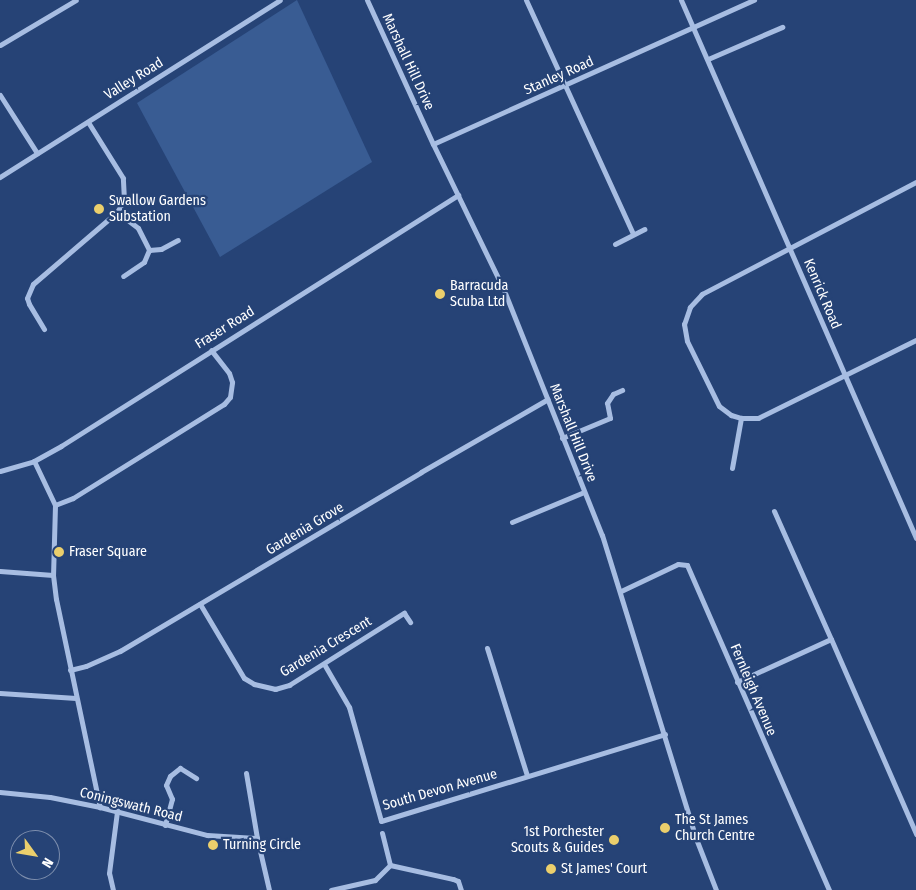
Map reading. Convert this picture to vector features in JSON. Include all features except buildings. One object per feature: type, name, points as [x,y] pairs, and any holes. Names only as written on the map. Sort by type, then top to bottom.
[{"type":"street","points":[[0,45],[76,0]]},
{"type":"street","name":"Valley Road","points":[[0,177],[280,0]]},
{"type":"street","name":"Marshall Hill Drive","points":[[368,0],[433,144],[504,288],[602,535],[621,591],[695,836],[716,890]]},
{"type":"street","points":[[526,0],[633,234]]},
{"type":"street","name":"Kenrick Road","points":[[681,0],[916,538]]},
{"type":"street","name":"Stanley Road","points":[[433,144],[754,0]]},
{"type":"street","points":[[708,59],[782,27]]},
{"type":"street","points":[[0,95],[37,153]]},
{"type":"street","points":[[44,329],[27,298],[33,284],[117,212],[125,193],[123,178],[88,122]]},
{"type":"street","points":[[916,182],[702,294],[696,299],[686,315],[684,324],[688,340],[719,406],[741,418],[758,418],[916,340]]},
{"type":"street","name":"Fraser Road","points":[[0,471],[34,461],[458,195]]},
{"type":"street","points":[[117,212],[138,228],[149,250],[144,262],[123,276]]},
{"type":"street","points":[[615,244],[644,229]]},
{"type":"street","points":[[149,250],[161,249],[178,240]]},
{"type":"street","points":[[55,505],[73,498],[224,404],[230,397],[232,382],[229,373],[211,350]]},
{"type":"street","points":[[562,438],[610,418],[608,403],[614,394],[622,390]]},
{"type":"street","name":"Gardenia Grove","points":[[70,670],[86,666],[120,651],[421,472],[548,399]]},
{"type":"street","points":[[732,468],[741,418]]},
{"type":"street","points":[[34,461],[55,505],[53,575],[56,600],[100,807]]},
{"type":"street","points":[[512,522],[584,492]]},
{"type":"street","points":[[774,511],[916,834]]},
{"type":"street","name":"Fernleigh Avenue","points":[[621,591],[678,564],[685,563],[829,890]]},
{"type":"street","points":[[0,571],[53,575]]},
{"type":"street","name":"Gardenia Crescent","points":[[200,604],[244,678],[254,684],[275,689],[289,685],[404,613],[410,622]]},
{"type":"street","points":[[737,682],[831,638]]},
{"type":"street","points":[[487,648],[527,776]]},
{"type":"street","name":"South Devon Avenue","points":[[324,664],[349,707],[380,821],[665,734]]},
{"type":"street","points":[[0,692],[76,698]]},
{"type":"street","points":[[165,825],[172,799],[166,785],[170,776],[180,768],[196,778]]},
{"type":"street","points":[[246,773],[257,838],[269,890]]},
{"type":"street","name":"Coningswath Road","points":[[0,792],[50,797],[100,807],[207,835],[257,838]]},
{"type":"street","points":[[113,890],[108,873],[117,811]]},
{"type":"street","points":[[382,833],[390,865]]},
{"type":"street","points":[[331,890],[375,880],[390,865]]},
{"type":"street","points":[[390,865],[453,879],[458,881],[461,890]]},
{"type":"shaded area","points":[[297,0],[372,162],[220,257],[137,103]]},
{"type":"place","name":"Swallow Gardens Substation","points":[[99,209]]},
{"type":"place","name":"Barracuda Scuba Ltd","points":[[440,294]]},
{"type":"place","name":"Fraser Square","points":[[59,552]]},
{"type":"place","name":"The St James Church Centre","points":[[665,828]]},
{"type":"place","name":"1st Porchester Scouts & Guides","points":[[614,840]]},
{"type":"place","name":"Turning Circle","points":[[213,845]]},
{"type":"place","name":"St James' Court","points":[[551,869]]}]
